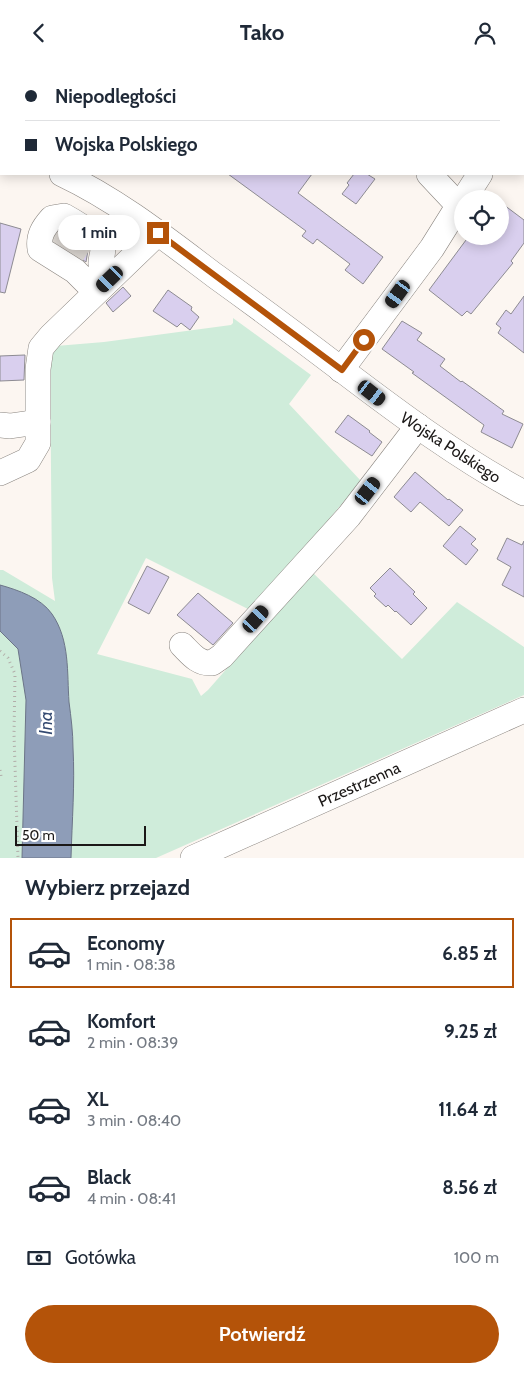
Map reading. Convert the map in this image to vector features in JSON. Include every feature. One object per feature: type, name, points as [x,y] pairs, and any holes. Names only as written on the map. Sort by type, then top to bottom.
[{"type":"street","points":[[430,175],[454,195]]},
{"type":"street","points":[[470,190],[479,175]]},
{"type":"street","name":"Wojska Polskiego","points":[[77,177],[158,233],[418,427],[471,463],[524,493]]},
{"type":"street","points":[[342,370],[432,248],[454,214]]},
{"type":"street","points":[[0,473],[28,460],[38,443],[38,369],[41,348],[51,336],[158,233]]},
{"type":"street","points":[[102,244],[103,253],[100,262],[103,285],[73,246],[102,244]]},
{"type":"street","points":[[0,425],[10,426],[38,422]]},
{"type":"street","points":[[182,645],[201,662],[212,663],[222,656],[349,515],[418,427]]},
{"type":"street","name":"Przestrzenna","points":[[194,858],[524,710]]},
{"type":"path","points":[[0,651],[8,658],[15,674],[14,734],[18,858]]},
{"type":"path","points":[[0,771],[0,779]]},
{"type":"green space","points":[[233,318],[311,375],[289,404],[361,481],[252,611],[146,558],[97,654],[192,679],[201,696],[312,572],[402,659],[457,602],[524,647],[524,695],[156,858],[0,858],[0,570],[55,601],[52,578],[50,357],[56,346],[104,342],[231,325]]},
{"type":"water","name":"Ina","points":[[0,585],[21,592],[42,603],[58,624],[65,646],[73,742],[74,789],[71,858],[22,858],[26,700],[18,649],[0,631]]},
{"type":"building","points":[[229,175],[311,175],[298,193],[383,257],[363,284],[345,270],[350,264],[317,239],[313,244],[302,236],[306,231]]},
{"type":"building","points":[[353,175],[369,175],[375,179],[356,204],[342,194],[349,185],[347,183]]},
{"type":"building","points":[[509,209],[524,220],[524,243],[511,261],[513,263],[471,314],[467,311],[462,316],[429,290],[462,245],[509,245]]},
{"type":"building","points":[[0,223],[21,229],[5,293],[0,292]]},
{"type":"building","points":[[60,231],[88,250],[86,262],[54,241]]},
{"type":"building","points":[[123,287],[131,296],[113,312],[106,303]]},
{"type":"building","points":[[168,290],[192,307],[191,310],[199,317],[190,330],[181,323],[177,327],[153,311]]},
{"type":"building","points":[[524,296],[524,353],[498,333],[501,328],[496,324],[506,310],[511,314]]},
{"type":"building","points":[[402,321],[422,333],[417,340],[445,359],[440,366],[504,411],[502,414],[523,424],[512,448],[481,432],[484,425],[382,349]]},
{"type":"building","points":[[25,355],[24,380],[0,381],[0,356]]},
{"type":"building","points":[[348,415],[382,442],[372,456],[335,432]]},
{"type":"building","points":[[415,472],[463,510],[449,526],[420,502],[411,512],[394,497]]},
{"type":"building","points":[[460,526],[476,539],[471,544],[478,550],[466,565],[443,546]]},
{"type":"building","points":[[507,538],[522,545],[524,541],[524,597],[502,585],[511,567],[497,559]]},
{"type":"building","points":[[147,566],[169,577],[149,614],[128,603]]},
{"type":"building","points":[[390,568],[415,592],[413,594],[427,608],[411,625],[388,605],[386,607],[374,596],[376,594],[370,588]]},
{"type":"building","points":[[198,593],[233,623],[213,645],[177,615]]},
{"type":"tunnel","points":[[53,244],[63,229]]},
{"type":"tunnel","points":[[71,256],[81,240]]},
{"type":"route","points":[[158,233],[342,370],[364,340]]}]
